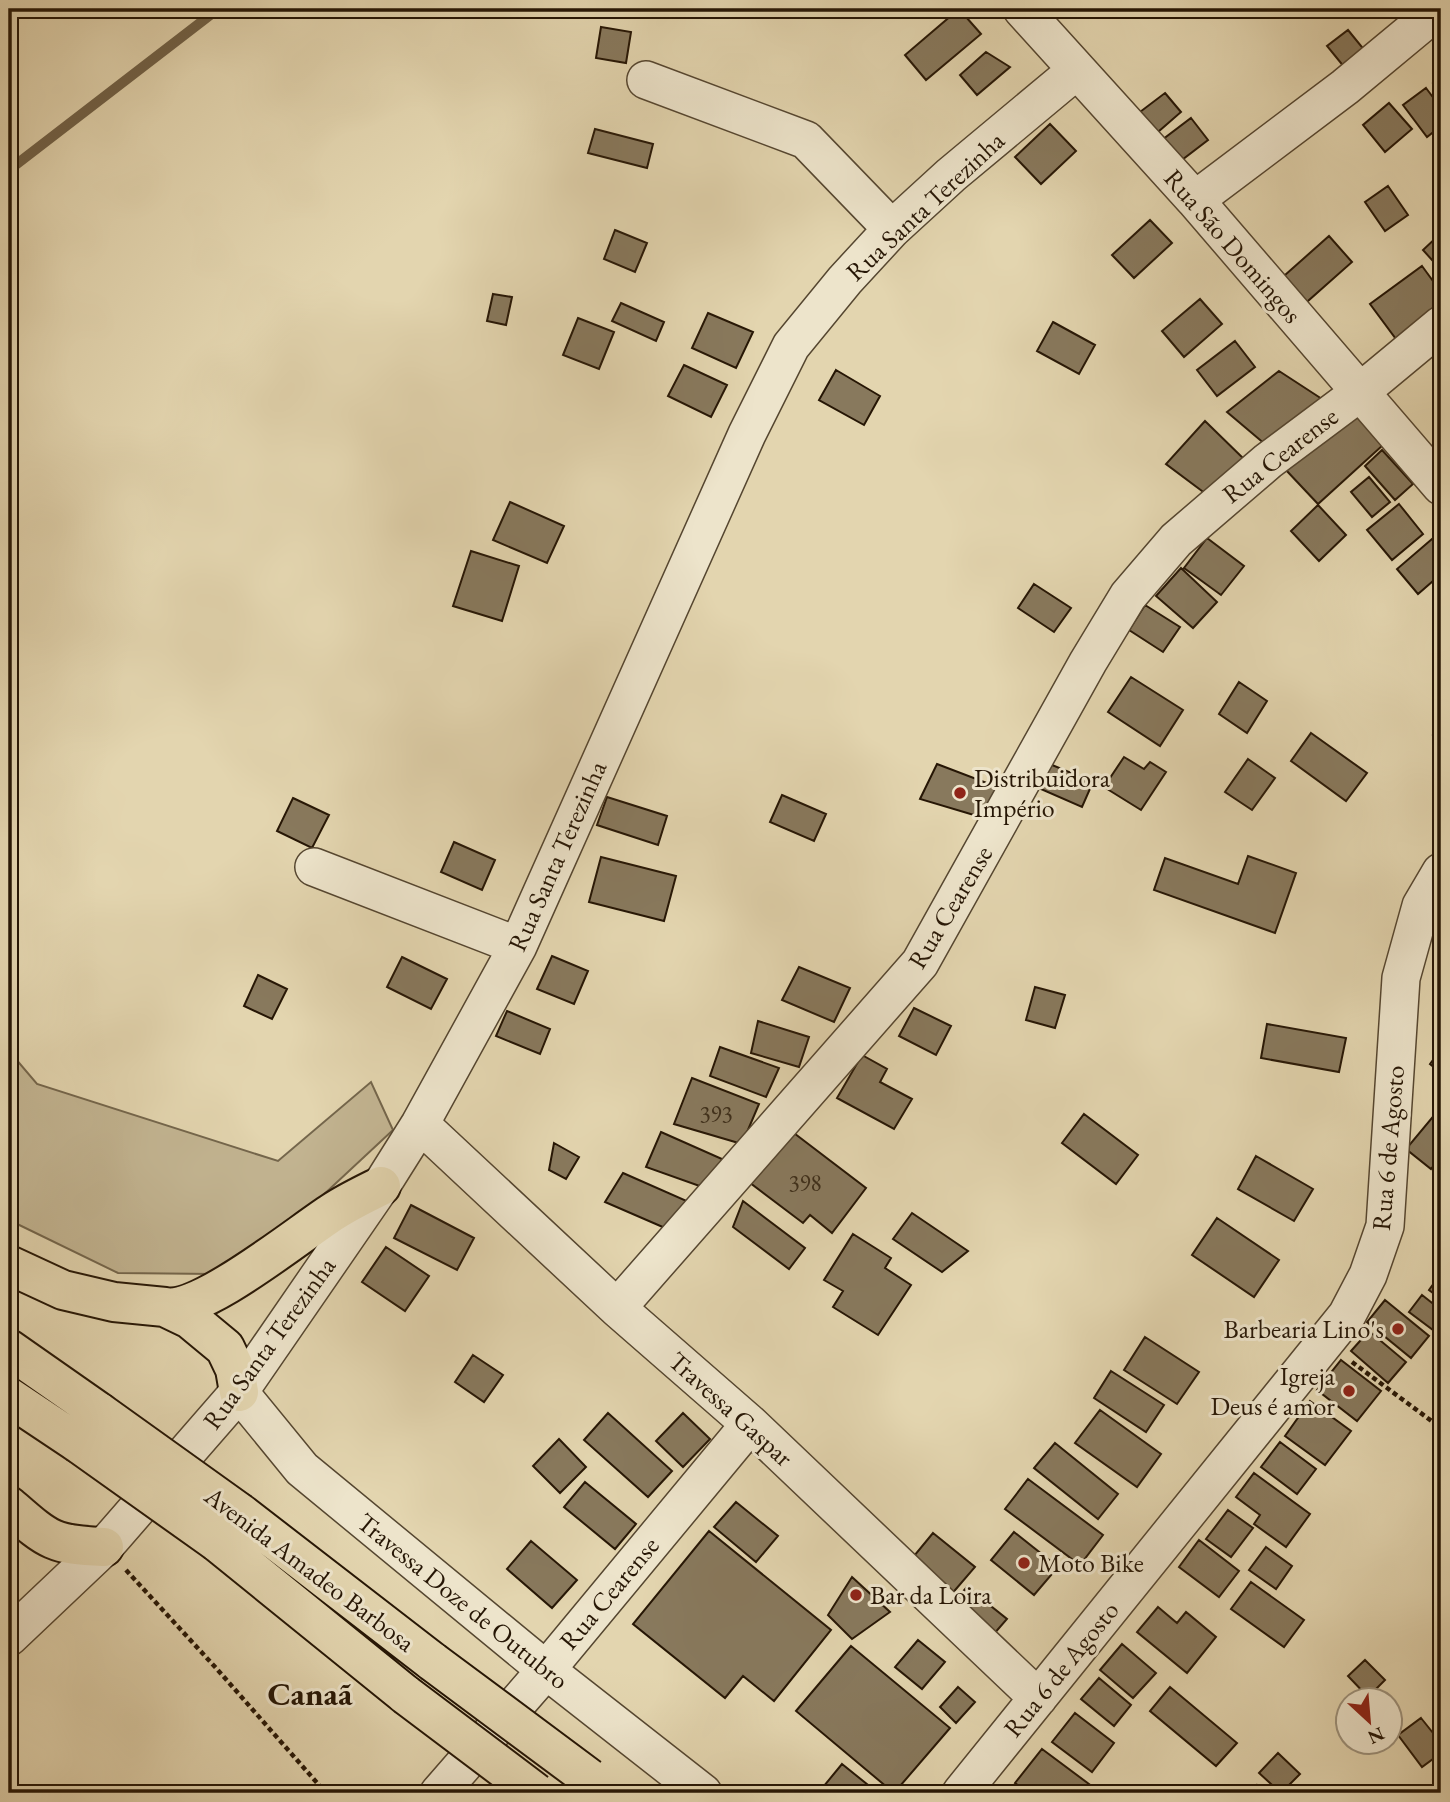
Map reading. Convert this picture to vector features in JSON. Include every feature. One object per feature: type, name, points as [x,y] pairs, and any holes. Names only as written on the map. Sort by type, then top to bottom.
[{"type":"main road","points":[[9,1265],[63,1290],[114,1302],[172,1309],[197,1301],[270,1257],[337,1209],[381,1186]]},
{"type":"main road","points":[[165,1307],[190,1319],[225,1348],[235,1369],[239,1392]]},
{"type":"main road","name":"Avenida Amadeo Barbosa","points":[[9,1349],[89,1427],[228,1528],[433,1662],[599,1786]]},
{"type":"main road","name":"Avenida Amadeo Barbosa","points":[[9,1397],[89,1427]]},
{"type":"main road","points":[[9,1507],[48,1539],[69,1546],[104,1547]]},
{"type":"main road","name":"Avenida Amadeo Barbosa","points":[[228,1528],[406,1695],[536,1793]]},
{"type":"street","name":"Rua São Domingos","points":[[1022,9],[1195,200],[1441,486]]},
{"type":"street","points":[[1195,200],[1345,88],[1439,9]]},
{"type":"street","name":"Rua Santa Terezinha","points":[[9,1637],[104,1547],[239,1392],[381,1186],[420,1124],[518,946],[747,434],[791,346],[845,280],[892,229],[951,175],[1077,70]]},
{"type":"street","points":[[646,80],[806,140],[892,229]]},
{"type":"street","name":"Rua Cearense","points":[[617,1308],[920,963],[1088,662],[1128,596],[1176,540],[1268,461],[1359,393],[1441,325]]},
{"type":"street","points":[[314,867],[518,946]]},
{"type":"street","name":"Rua 6 de Agosto","points":[[961,1793],[1326,1342],[1347,1314],[1363,1285],[1385,1226],[1401,978],[1421,906],[1441,872]]},
{"type":"street","name":"Travessa Gaspar","points":[[420,1124],[617,1308],[750,1424],[1038,1698]]},
{"type":"street","name":"Travessa Doze de Outubro","points":[[239,1392],[302,1469],[546,1670],[703,1793]]},
{"type":"street","name":"Rua Cearense","points":[[456,1788],[546,1670],[750,1424]]},
{"type":"path","points":[[1326,1342],[1441,1428]]},
{"type":"path","points":[[104,1547],[326,1793]]},
{"type":"shaded area","points":[[9,1051],[37,1084],[278,1161],[371,1082],[393,1130],[305,1212],[214,1274],[118,1273],[9,1220]]},
{"type":"building","points":[[959,9],[981,34],[926,80],[905,55]]},
{"type":"building","points":[[1394,9],[1413,9],[1401,18]]},
{"type":"building","points":[[601,27],[631,32],[626,63],[596,58]]},
{"type":"building","points":[[1348,30],[1366,52],[1345,68],[1327,46]]},
{"type":"building","points":[[986,52],[1010,67],[977,95],[960,75]]},
{"type":"building","points":[[1441,75],[1441,92],[1433,83]]},
{"type":"building","points":[[1426,88],[1441,108],[1441,126],[1427,137],[1403,105]]},
{"type":"building","points":[[1165,93],[1181,112],[1151,138],[1132,118]]},
{"type":"building","points":[[1389,103],[1412,129],[1385,152],[1363,125]]},
{"type":"building","points":[[1191,118],[1208,140],[1174,166],[1158,143]]},
{"type":"building","points":[[1050,124],[1076,151],[1041,184],[1015,157]]},
{"type":"building","points":[[595,129],[653,144],[647,168],[588,153]]},
{"type":"building","points":[[1388,186],[1408,215],[1385,231],[1365,202]]},
{"type":"building","points":[[1150,220],[1172,243],[1134,278],[1112,255]]},
{"type":"building","points":[[615,230],[647,243],[635,272],[604,259]]},
{"type":"building","points":[[1441,233],[1441,270],[1423,250]]},
{"type":"building","points":[[1329,236],[1352,262],[1300,308],[1276,283]]},
{"type":"building","points":[[1422,266],[1441,292],[1441,306],[1396,339],[1370,304]]},
{"type":"building","points":[[493,294],[512,297],[506,325],[487,321]]},
{"type":"building","points":[[1200,299],[1222,324],[1184,357],[1162,331]]},
{"type":"building","points":[[621,303],[664,322],[656,341],[612,321]]},
{"type":"building","points":[[708,313],[753,332],[736,368],[692,348]]},
{"type":"building","points":[[578,318],[614,332],[599,369],[563,355]]},
{"type":"building","points":[[1053,322],[1095,345],[1079,374],[1037,351]]},
{"type":"building","points":[[1235,341],[1255,367],[1217,396],[1197,370]]},
{"type":"building","points":[[684,365],[727,385],[711,417],[668,396]]},
{"type":"building","points":[[836,370],[880,396],[864,425],[819,400]]},
{"type":"building","points":[[1279,371],[1322,399],[1266,445],[1227,412]]},
{"type":"building","points":[[1351,410],[1383,445],[1318,504],[1285,469]]},
{"type":"building","points":[[1205,421],[1248,463],[1210,497],[1166,464]]},
{"type":"building","points":[[1382,450],[1413,484],[1395,500],[1365,466]]},
{"type":"building","points":[[1369,477],[1390,502],[1372,517],[1351,492]]},
{"type":"building","points":[[510,502],[564,526],[547,563],[493,540]]},
{"type":"building","points":[[1399,504],[1423,534],[1392,560],[1367,530]]},
{"type":"building","points":[[1318,505],[1346,535],[1319,561],[1291,531]]},
{"type":"building","points":[[1439,533],[1441,574],[1418,594],[1397,569]]},
{"type":"building","points":[[1207,538],[1244,566],[1221,595],[1184,568]]},
{"type":"building","points":[[471,551],[519,566],[502,621],[453,606]]},
{"type":"building","points":[[1181,568],[1217,602],[1193,628],[1156,596]]},
{"type":"building","points":[[1034,584],[1071,608],[1054,632],[1018,608]]},
{"type":"building","points":[[1145,605],[1180,627],[1163,652],[1129,630]]},
{"type":"building","points":[[1131,677],[1183,710],[1160,746],[1108,712]]},
{"type":"building","points":[[1239,682],[1267,701],[1247,733],[1219,714]]},
{"type":"building","points":[[1441,728],[1441,745],[1433,735]]},
{"type":"building","points":[[1311,733],[1367,773],[1346,801],[1291,761]]},
{"type":"building","points":[[1124,757],[1144,769],[1150,762],[1166,772],[1141,810],[1104,787]]},
{"type":"building","points":[[1248,759],[1275,778],[1252,810],[1225,792]]},
{"type":"building","points":[[1045,762],[1093,782],[1082,807],[1034,786]]},
{"type":"building","name":"Distribuidora Império","points":[[937,764],[1000,788],[984,818],[920,799]]},
{"type":"building","points":[[782,795],[826,814],[814,841],[770,822]]},
{"type":"building","points":[[607,797],[667,816],[658,845],[597,825]]},
{"type":"building","points":[[293,798],[329,815],[312,848],[277,831]]},
{"type":"building","points":[[454,842],[495,860],[482,890],[441,872]]},
{"type":"building","points":[[1248,856],[1296,873],[1275,933],[1154,890],[1165,858],[1238,884]]},
{"type":"building","points":[[601,857],[676,876],[664,921],[589,902]]},
{"type":"building","points":[[552,956],[588,971],[574,1004],[537,989]]},
{"type":"building","points":[[402,957],[447,979],[431,1009],[387,987]]},
{"type":"building","points":[[799,967],[850,988],[834,1022],[782,1000]]},
{"type":"building","points":[[258,975],[287,989],[272,1019],[244,1006]]},
{"type":"building","points":[[1035,987],[1065,995],[1055,1028],[1026,1020]]},
{"type":"building","points":[[914,1008],[951,1026],[936,1055],[899,1036]]},
{"type":"building","points":[[507,1011],[550,1029],[540,1054],[496,1036]]},
{"type":"building","points":[[758,1021],[809,1037],[799,1067],[751,1053]]},
{"type":"building","points":[[1267,1024],[1346,1038],[1339,1072],[1261,1058]]},
{"type":"building","points":[[720,1047],[779,1068],[766,1097],[710,1076]]},
{"type":"building","points":[[1441,1049],[1441,1073],[1430,1064]]},
{"type":"building","points":[[862,1055],[887,1069],[880,1082],[912,1099],[894,1129],[837,1098]]},
{"type":"building","points":[[692,1078],[759,1104],[742,1144],[674,1124]]},
{"type":"building","points":[[1441,1107],[1441,1156],[1431,1169],[1406,1149]]},
{"type":"building","points":[[1084,1114],[1138,1155],[1116,1184],[1062,1143]]},
{"type":"building","points":[[786,1127],[866,1188],[832,1233],[810,1215],[803,1223],[745,1179]]},
{"type":"building","points":[[661,1132],[722,1159],[708,1189],[646,1167]]},
{"type":"building","points":[[554,1143],[579,1157],[566,1179],[549,1170]]},
{"type":"building","points":[[1256,1156],[1313,1189],[1294,1221],[1238,1189]]},
{"type":"building","points":[[623,1173],[689,1202],[665,1228],[605,1202]]},
{"type":"building","points":[[743,1201],[805,1248],[789,1269],[733,1227]]},
{"type":"building","points":[[411,1205],[474,1238],[457,1270],[394,1238]]},
{"type":"building","points":[[912,1213],[968,1251],[942,1272],[893,1239]]},
{"type":"building","points":[[1217,1218],[1279,1260],[1254,1297],[1192,1255]]},
{"type":"building","points":[[853,1234],[891,1258],[885,1268],[911,1285],[878,1335],[833,1307],[843,1291],[824,1280]]},
{"type":"building","points":[[386,1247],[429,1276],[405,1311],[362,1282]]},
{"type":"building","points":[[1439,1276],[1441,1277],[1441,1299],[1429,1290]]},
{"type":"building","points":[[1422,1295],[1441,1310],[1441,1336],[1409,1312]]},
{"type":"building","name":"Barbearia Lino's","points":[[1385,1300],[1429,1336],[1411,1358],[1367,1322]]},
{"type":"building","points":[[1369,1331],[1406,1362],[1388,1383],[1351,1351]]},
{"type":"building","points":[[1145,1337],[1199,1372],[1177,1404],[1124,1370]]},
{"type":"building","points":[[473,1355],[503,1375],[484,1402],[455,1382]]},
{"type":"building","name":"Igreja Deus é amor","points":[[1341,1360],[1381,1391],[1357,1421],[1317,1390]]},
{"type":"building","points":[[1111,1371],[1164,1405],[1146,1432],[1094,1398]]},
{"type":"building","points":[[1310,1401],[1351,1431],[1325,1465],[1285,1436]]},
{"type":"building","points":[[1100,1410],[1161,1454],[1137,1487],[1075,1443]]},
{"type":"building","points":[[608,1413],[672,1471],[648,1497],[584,1440]]},
{"type":"building","points":[[683,1413],[710,1439],[683,1467],[656,1441]]},
{"type":"building","points":[[559,1439],[586,1467],[560,1493],[533,1466]]},
{"type":"building","points":[[1280,1442],[1316,1469],[1297,1494],[1261,1467]]},
{"type":"building","points":[[1055,1443],[1118,1494],[1098,1519],[1034,1468]]},
{"type":"building","points":[[1254,1473],[1310,1514],[1286,1547],[1254,1524],[1260,1515],[1236,1497]]},
{"type":"building","points":[[1028,1479],[1103,1535],[1080,1565],[1005,1509]]},
{"type":"building","points":[[585,1482],[636,1524],[615,1549],[564,1507]]},
{"type":"building","points":[[736,1502],[778,1536],[756,1562],[714,1527]]},
{"type":"building","points":[[1228,1510],[1253,1528],[1231,1557],[1206,1539]]},
{"type":"building","points":[[709,1531],[831,1630],[774,1701],[743,1676],[725,1698],[633,1624]]},
{"type":"building","name":"Moto Bike","points":[[1014,1532],[1058,1567],[1034,1595],[991,1560]]},
{"type":"building","points":[[933,1533],[975,1567],[950,1596],[909,1562]]},
{"type":"building","points":[[1199,1540],[1239,1571],[1219,1597],[1179,1567]]},
{"type":"building","points":[[531,1541],[577,1580],[552,1608],[507,1569]]},
{"type":"building","points":[[1266,1547],[1292,1566],[1276,1589],[1249,1570]]},
{"type":"building","name":"Bar da Loira","points":[[852,1577],[890,1612],[852,1639],[828,1615]]},
{"type":"building","points":[[1251,1582],[1304,1620],[1284,1647],[1231,1609]]},
{"type":"building","points":[[967,1587],[1007,1619],[993,1635],[954,1602]]},
{"type":"building","points":[[1158,1607],[1177,1623],[1186,1612],[1216,1637],[1187,1673],[1137,1632]]},
{"type":"building","points":[[918,1640],[945,1662],[922,1689],[895,1667]]},
{"type":"building","points":[[1122,1644],[1156,1673],[1133,1698],[1100,1670]]},
{"type":"building","points":[[851,1646],[950,1728],[894,1793],[796,1711]]},
{"type":"building","points":[[1365,1660],[1385,1680],[1379,1686],[1358,1686],[1348,1676]]},
{"type":"building","points":[[1099,1678],[1131,1705],[1114,1726],[1081,1699]]},
{"type":"building","points":[[958,1687],[975,1702],[956,1723],[940,1707]]},
{"type":"building","points":[[1170,1687],[1237,1743],[1216,1766],[1150,1711]]},
{"type":"building","points":[[1075,1713],[1114,1743],[1092,1772],[1052,1742]]},
{"type":"building","points":[[1421,1718],[1441,1743],[1441,1753],[1422,1767],[1404,1743],[1404,1731]]},
{"type":"building","points":[[1042,1749],[1097,1790],[1095,1793],[1028,1793],[1015,1783]]},
{"type":"building","points":[[1278,1753],[1300,1774],[1281,1793],[1259,1773]]},
{"type":"building","points":[[842,1764],[878,1793],[819,1792]]},
{"type":"building","points":[[1257,1785],[1267,1793],[1250,1793]]},
{"type":"waterway","points":[[9,170],[218,9]]},
{"type":"place","name":"Distribuidora Império","points":[[960,793]]},
{"type":"place","name":"Barbearia Lino's","points":[[1398,1329]]},
{"type":"place","name":"Igreja Deus é amor","points":[[1349,1391]]},
{"type":"place","name":"Moto Bike","points":[[1024,1563]]},
{"type":"place","name":"Bar da Loira","points":[[856,1595]]},
{"type":"district","name":"Canaã","points":[[310,1693]]}]
